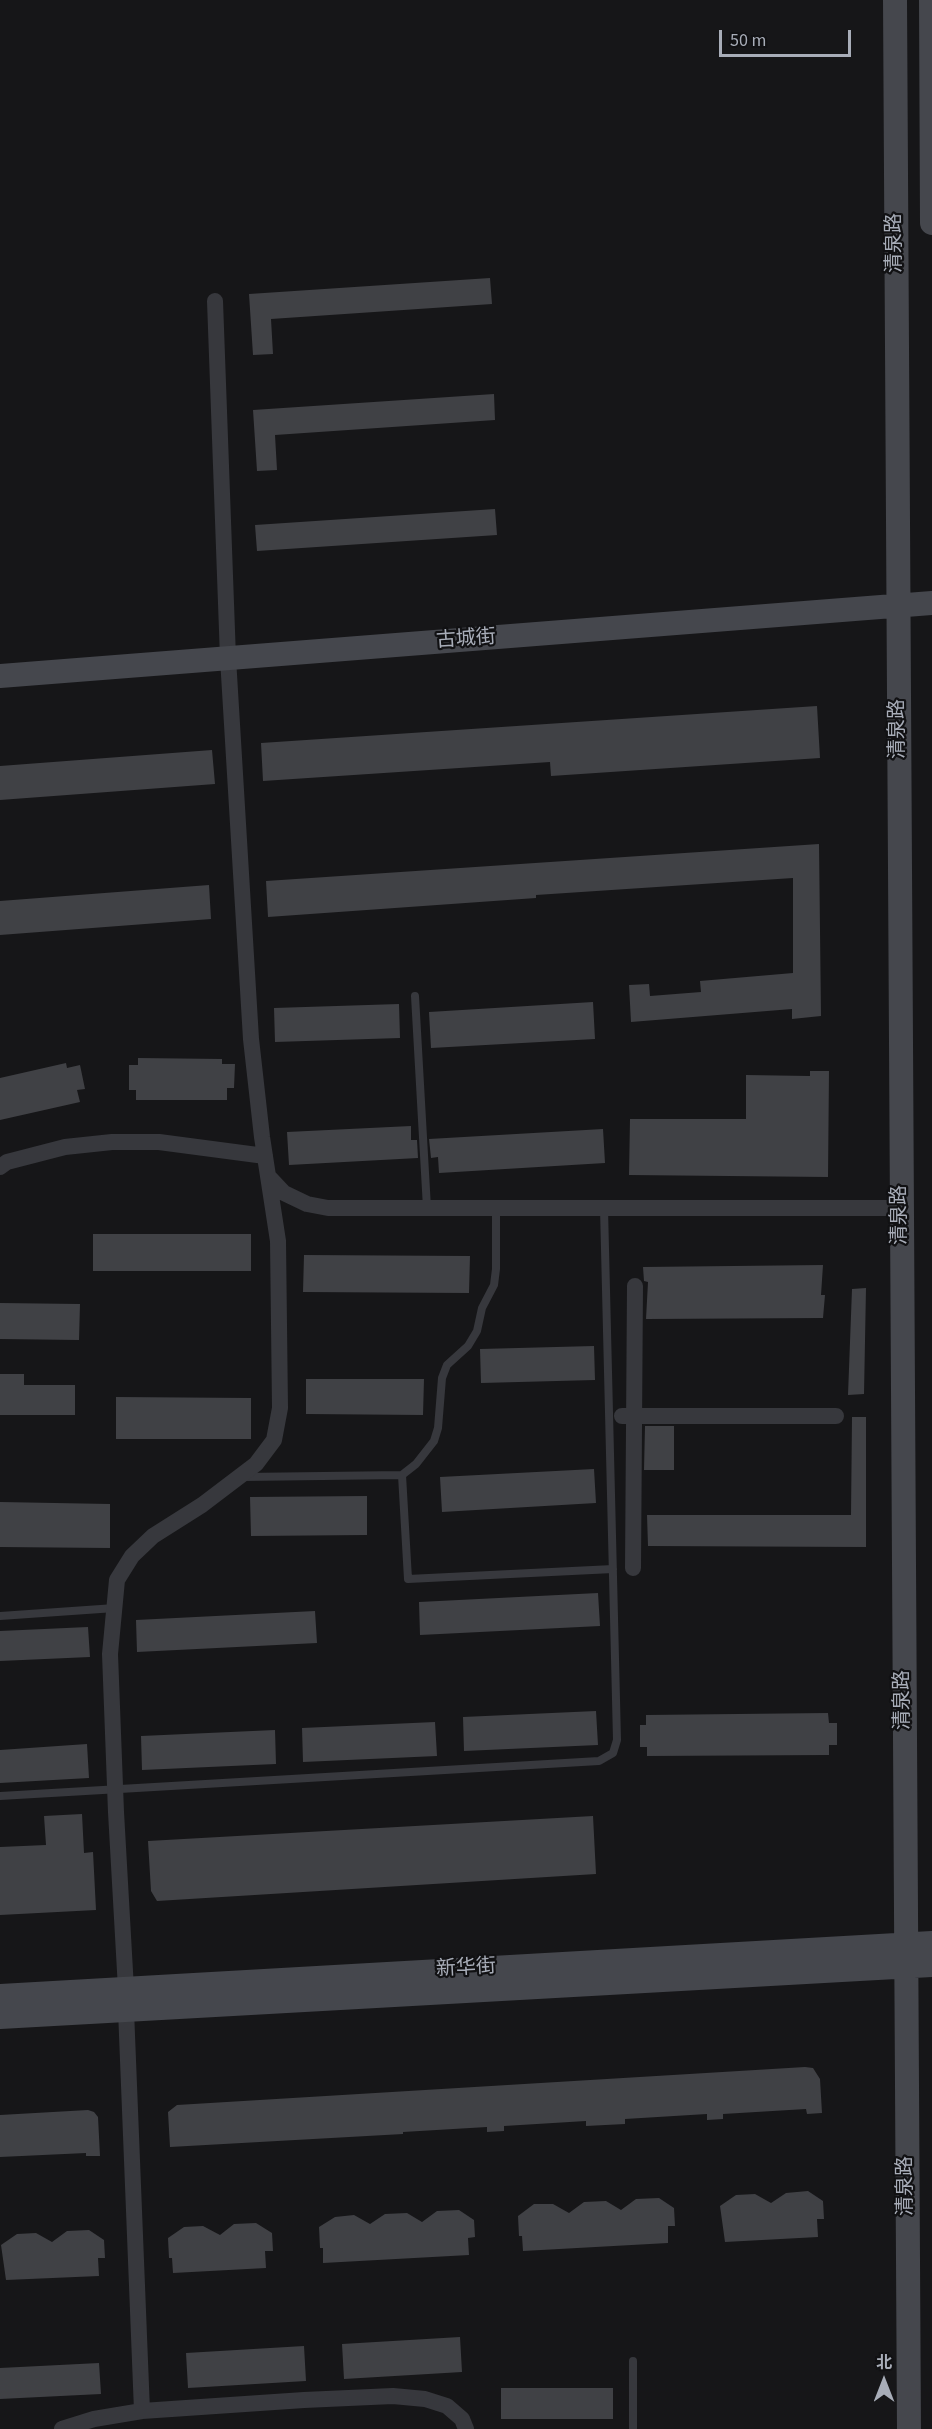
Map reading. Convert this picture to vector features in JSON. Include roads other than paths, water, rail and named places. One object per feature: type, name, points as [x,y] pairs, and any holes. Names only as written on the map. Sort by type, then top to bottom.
[{"type":"street","name":"清泉路","points":[[895,0],[909,2429]]},
{"type":"street","name":"清泉路","points":[[931,0],[932,223]]},
{"type":"street","points":[[142,2411],[110,1654],[117,1580],[132,1556],[153,1536],[202,1505],[256,1464],[274,1440],[280,1408],[278,1241],[251,1039],[228,658],[215,301]]},
{"type":"street","name":"古城街","points":[[0,676],[932,603]]},
{"type":"street","points":[[0,1167],[7,1162],[65,1148],[111,1142],[159,1142],[265,1156]]},
{"type":"street","points":[[268,1176],[284,1193],[307,1204],[328,1208],[901,1208]]},
{"type":"street","points":[[633,1568],[628,1416],[635,1286]]},
{"type":"street","points":[[628,1416],[836,1416]]},
{"type":"street","name":"新华街","points":[[906,1956],[932,1943]]},
{"type":"street","name":"新华街","points":[[0,2017],[126,2000],[906,1956],[932,1965]]},
{"type":"street","name":"新华街","points":[[0,1996],[126,2000]]},
{"type":"street","points":[[62,2429],[93,2419],[142,2411],[393,2396],[425,2399],[447,2406],[462,2419],[466,2429]]},
{"type":"lane","points":[[415,996],[427,1208]]},
{"type":"lane","points":[[239,1477],[402,1475],[416,1464],[434,1441],[438,1428],[442,1378],[447,1365],[468,1346],[477,1331],[482,1308],[494,1285],[496,1208]]},
{"type":"lane","points":[[0,1796],[599,1761],[612,1753],[617,1740],[604,1208]]},
{"type":"lane","points":[[402,1475],[408,1580],[612,1569]]},
{"type":"lane","points":[[0,1616],[115,1608]]},
{"type":"lane","points":[[633,2361],[633,2429]]}]
